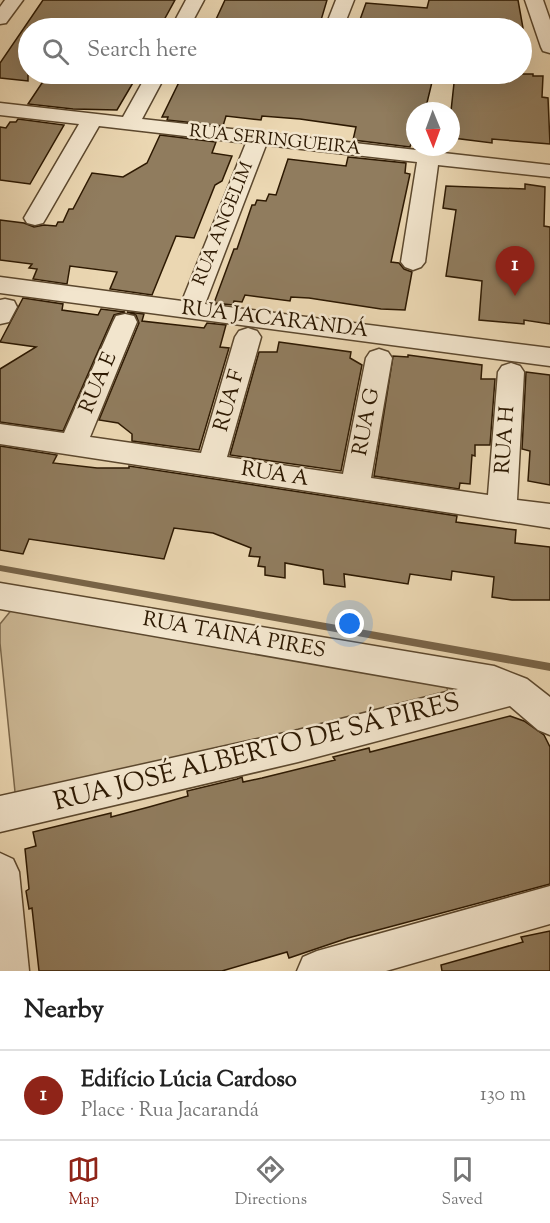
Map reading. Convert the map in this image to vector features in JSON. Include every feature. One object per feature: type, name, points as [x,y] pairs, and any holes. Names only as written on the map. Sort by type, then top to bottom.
[{"type":"street","points":[[0,19],[14,0]]},
{"type":"street","points":[[185,18],[195,0]]},
{"type":"street","points":[[338,18],[345,0]]},
{"type":"street","points":[[534,0],[550,47]]},
{"type":"street","points":[[129,124],[151,84]]},
{"type":"street","name":"RUA SERINGUEIRA","points":[[0,109],[550,171]]},
{"type":"street","points":[[35,218],[92,120]]},
{"type":"street","name":"RUA ANGELIM","points":[[190,310],[258,139]]},
{"type":"street","points":[[413,262],[428,158]]},
{"type":"street","name":"RUA JACARANDÁ","points":[[2,302],[190,310],[550,357]]},
{"type":"street","name":"RUA E","points":[[74,444],[125,322]]},
{"type":"street","name":"RUA F","points":[[211,465],[248,337]]},
{"type":"street","name":"RUA G","points":[[355,487],[380,358]]},
{"type":"street","name":"RUA H","points":[[501,508],[511,372]]},
{"type":"street","name":"RUA A","points":[[0,434],[550,516]]},
{"type":"street","name":"RUA TAINÁ PIRES","points":[[0,596],[467,676]]},
{"type":"street","name":"RUA JOSÉ ALBERTO DE SÁ PIRES","points":[[467,676],[494,681],[515,690],[535,703],[550,719]]},
{"type":"street","name":"RUA JOSÉ ALBERTO DE SÁ PIRES","points":[[0,814],[298,746],[515,690]]},
{"type":"street","points":[[0,872],[9,971]]},
{"type":"street","points":[[317,971],[550,905]]},
{"type":"shaded area","points":[[13,608],[446,684],[449,696],[40,801],[15,792],[0,643],[0,624]]},
{"type":"building","points":[[43,0],[175,0],[165,18],[31,18]]},
{"type":"building","points":[[225,0],[327,0],[322,18],[217,18]]},
{"type":"building","points":[[429,0],[518,0],[521,18],[361,18],[366,3],[427,8]]},
{"type":"building","points":[[18,37],[18,80],[0,78],[0,63]]},
{"type":"building","points":[[532,74],[543,76],[542,97],[548,98],[550,144],[492,139],[492,143],[460,139],[460,102],[452,102],[454,84],[532,84]]},
{"type":"building","points":[[41,84],[132,84],[117,110],[73,109],[28,104]]},
{"type":"building","points":[[178,84],[432,84],[427,102],[406,102],[406,147],[353,140],[356,127],[300,119],[262,116],[261,120],[226,116],[223,126],[167,120],[168,117],[162,117]]},
{"type":"building","points":[[18,119],[64,125],[30,184],[0,180],[0,127],[6,128],[10,122],[16,122]]},
{"type":"building","points":[[160,135],[216,142],[212,153],[232,156],[222,181],[215,185],[194,238],[176,236],[152,295],[110,289],[117,272],[70,266],[67,284],[33,279],[37,269],[29,268],[32,264],[0,260],[0,220],[24,223],[34,227],[56,226],[58,222],[63,222],[69,209],[73,209],[92,173],[123,177],[147,163]]},
{"type":"building","points":[[348,157],[406,163],[405,173],[410,174],[391,262],[399,263],[404,269],[412,272],[405,310],[381,309],[309,298],[291,297],[290,301],[245,295],[242,302],[234,301],[233,305],[214,303],[234,249],[237,249],[252,205],[255,205],[257,200],[266,201],[269,194],[276,195],[288,159],[346,166]]},
{"type":"building","points":[[525,184],[545,187],[544,226],[550,227],[550,324],[524,320],[524,324],[479,320],[482,281],[446,276],[456,210],[443,208],[446,186],[525,189]]},
{"type":"building","points":[[23,298],[63,304],[62,310],[98,315],[101,309],[125,312],[114,315],[63,431],[0,422],[0,369],[36,347],[0,342]]},
{"type":"building","points":[[127,312],[144,314],[142,321],[204,328],[207,323],[226,325],[220,347],[229,348],[199,450],[132,441],[132,434],[118,423],[99,420],[139,323],[136,315]]},
{"type":"building","points":[[279,342],[351,352],[350,358],[362,365],[341,471],[230,455],[259,352],[277,352]]},
{"type":"building","points":[[408,355],[482,365],[481,379],[495,379],[490,445],[475,445],[470,484],[460,483],[459,489],[374,476],[393,356],[408,357]]},
{"type":"building","points":[[526,372],[550,375],[550,485],[528,481],[530,451],[522,449]]},
{"type":"building","points":[[0,446],[57,455],[53,463],[97,468],[129,468],[129,466],[457,516],[456,522],[516,530],[515,543],[550,547],[550,600],[512,600],[492,597],[494,577],[452,571],[451,580],[410,574],[408,584],[344,574],[345,587],[324,584],[323,570],[285,563],[285,578],[265,575],[265,567],[258,566],[260,557],[249,556],[251,548],[213,533],[174,528],[164,559],[29,539],[23,554],[0,550]]},
{"type":"building","points":[[510,716],[524,721],[544,735],[550,747],[550,884],[348,938],[289,958],[287,952],[222,971],[39,971],[32,908],[29,909],[26,891],[29,889],[25,849],[36,846],[33,832],[111,813],[111,817],[149,807],[188,796],[187,791],[242,777],[243,782],[262,778],[335,760],[333,757],[369,748],[370,752]]},
{"type":"building","points":[[550,931],[550,971],[442,971],[441,965],[523,942],[521,937]]},
{"type":"waterway","points":[[0,568],[550,667]]},
{"type":"place","name":"Edifício Lúcia Cardoso","points":[[515,296]]}]
